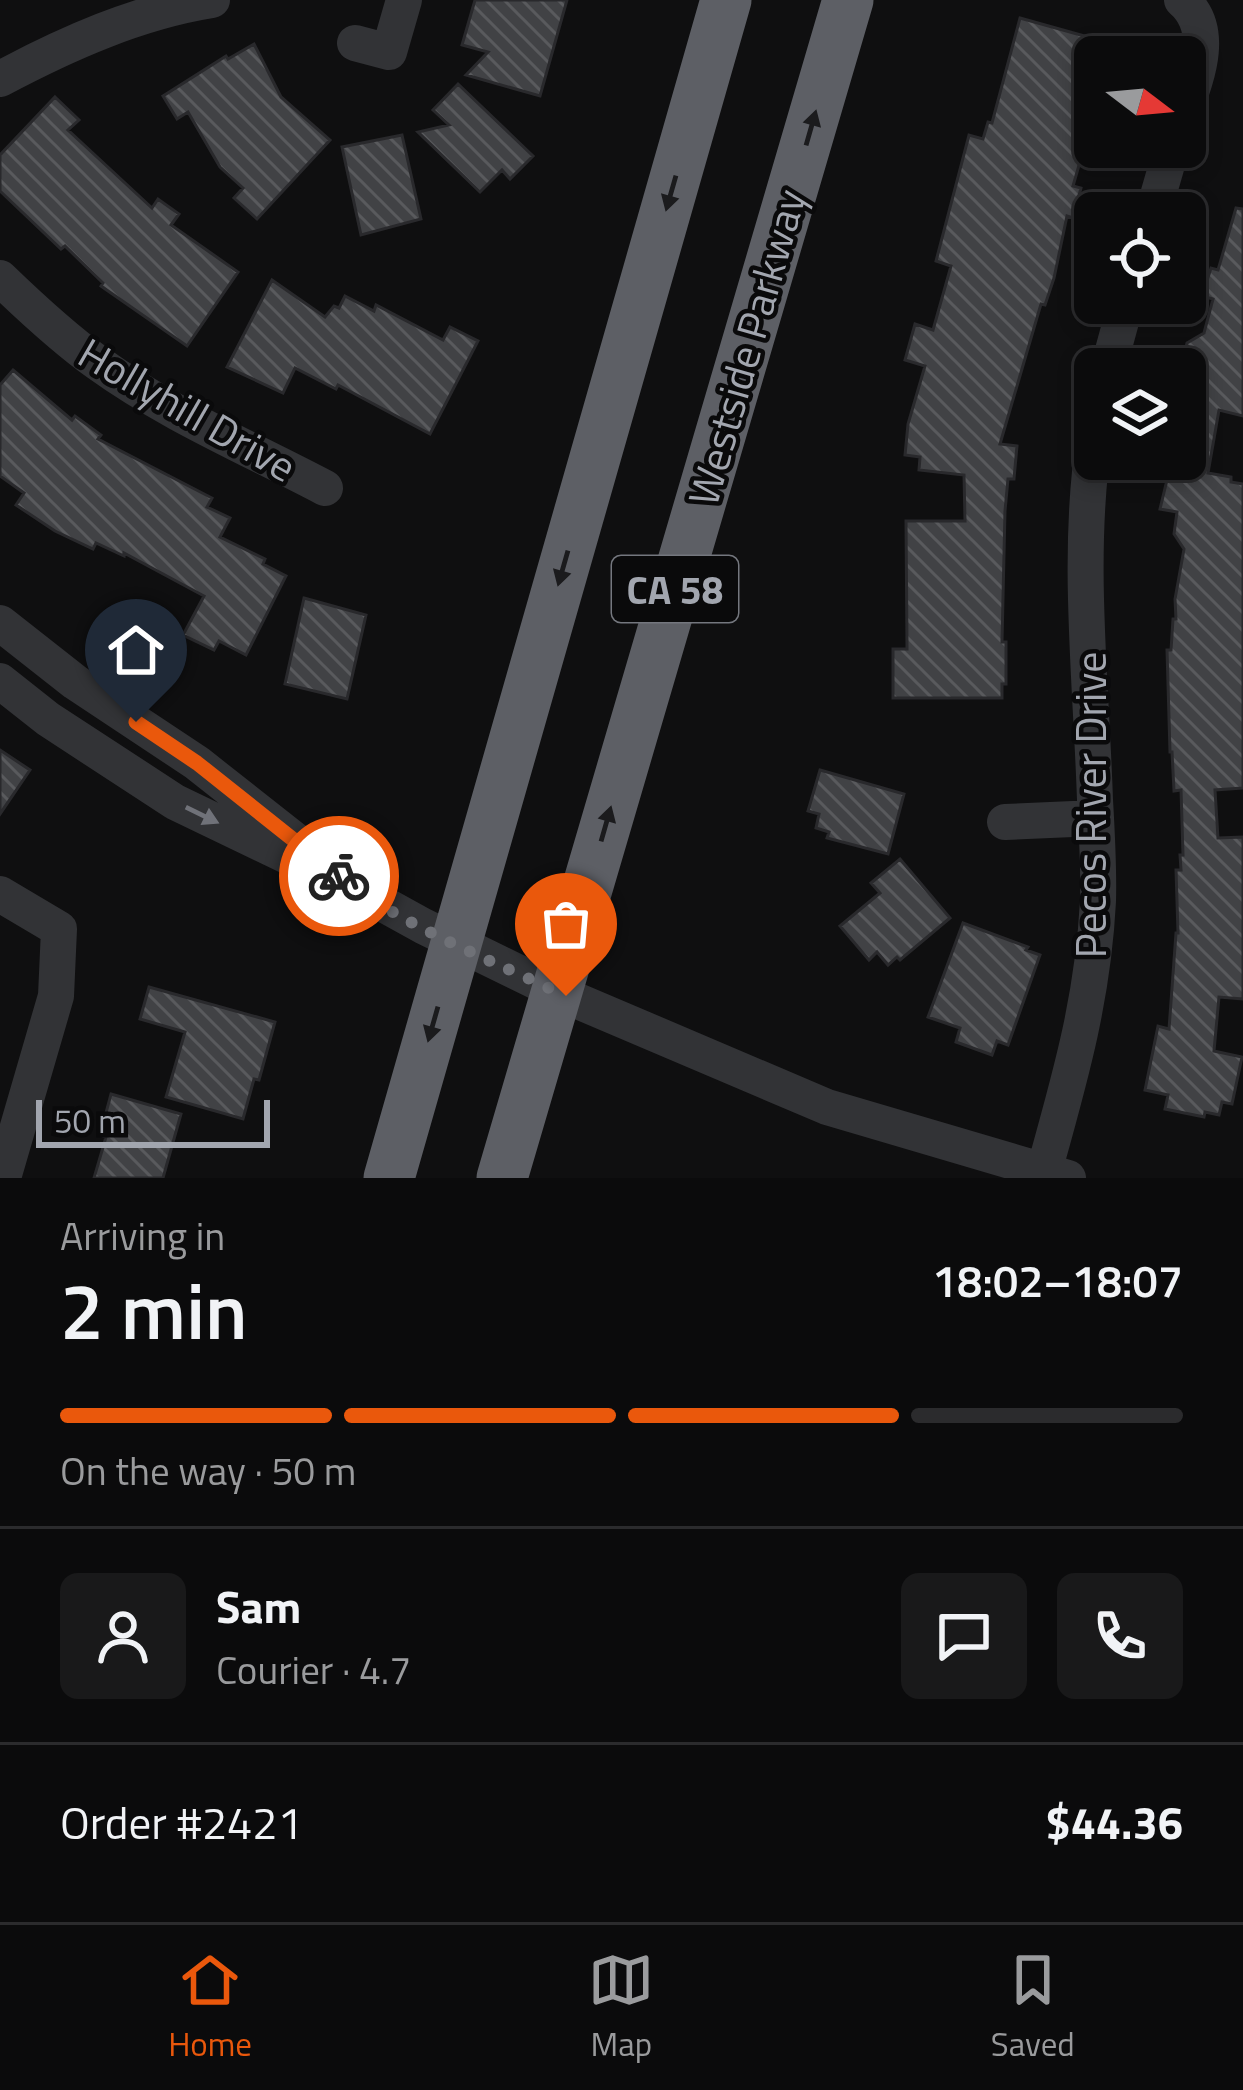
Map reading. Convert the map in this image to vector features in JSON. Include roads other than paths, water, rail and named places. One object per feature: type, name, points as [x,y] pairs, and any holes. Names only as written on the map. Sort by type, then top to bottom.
[{"type":"highway","name":"CA 58","points":[[389,1178],[726,0]]},
{"type":"highway","name":"Westside Parkway","points":[[502,1178],[848,0]]},
{"type":"street","points":[[0,79],[125,22],[212,0]]},
{"type":"street","points":[[355,43],[389,52],[404,0]]},
{"type":"street","name":"Hollyhill Drive","points":[[0,278],[98,363],[162,404],[325,488]]},
{"type":"street","name":"Pecos River Drive","points":[[1056,1175],[1093,971],[1098,896],[1085,537],[1088,480]]},
{"type":"street","points":[[0,623],[75,682],[197,763],[356,889]]},
{"type":"street","points":[[0,681],[48,719],[175,802],[477,953],[827,1107],[1056,1175]]},
{"type":"street","points":[[1005,822],[1096,818]]},
{"type":"street","points":[[0,894],[59,929],[56,996],[3,1178]]}]
